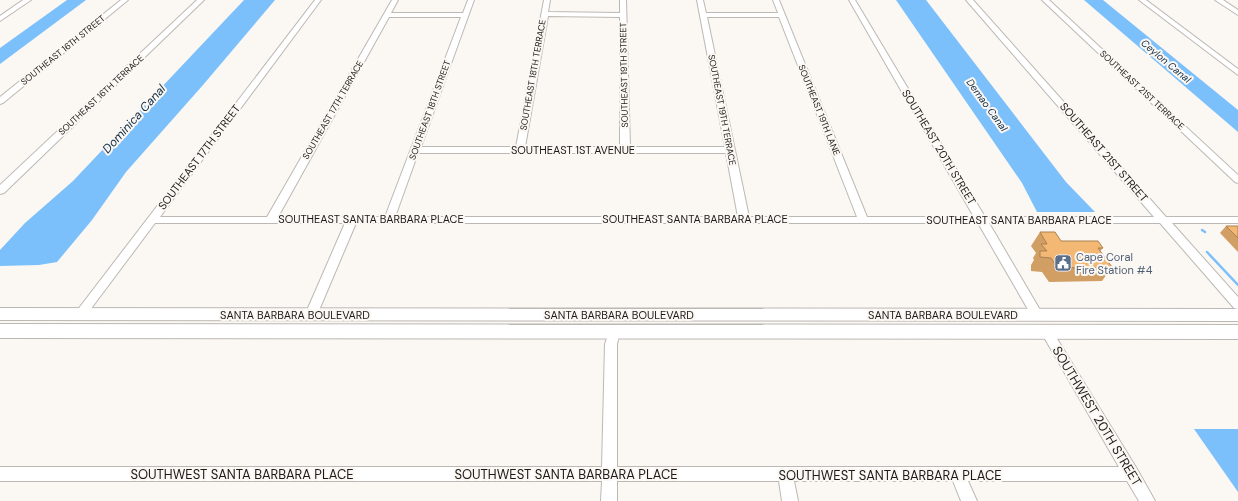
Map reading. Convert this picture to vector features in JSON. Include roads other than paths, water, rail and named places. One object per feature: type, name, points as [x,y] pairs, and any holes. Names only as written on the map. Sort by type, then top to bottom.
[{"type":"main road","name":"SANTA BARBARA BOULEVARD","points":[[0,314],[776,316],[1238,315]]},
{"type":"main road","points":[[138,331],[190,324],[297,323],[311,315]]},
{"type":"main road","points":[[614,332],[621,325],[632,323],[744,322],[763,320],[776,316]]},
{"type":"main road","name":"SANTA BARBARA BOULEVARD","points":[[0,331],[1238,332]]},
{"type":"street","points":[[1,18],[28,0]]},
{"type":"street","name":"SOUTHEAST 16TH STREET","points":[[0,101],[125,0]]},
{"type":"street","name":"SOUTHEAST 16TH TERRACE","points":[[0,191],[201,0]]},
{"type":"street","name":"SOUTHEAST 17TH STREET","points":[[80,314],[318,0]]},
{"type":"street","name":"SOUTHEAST 17TH TERRACE","points":[[271,219],[395,0]]},
{"type":"street","name":"SOUTHEAST 18TH STREET","points":[[389,219],[471,0]]},
{"type":"street","name":"SOUTHEAST 18TH TERRACE","points":[[520,150],[547,0]]},
{"type":"street","name":"SOUTHEAST 19TH STREET","points":[[623,0],[624,150]]},
{"type":"street","name":"SOUTHEAST 19TH TERRACE","points":[[700,0],[744,219]]},
{"type":"street","name":"SOUTHEAST 19TH LANE","points":[[776,0],[863,219]]},
{"type":"street","name":"SOUTHEAST 20TH STREET","points":[[852,0],[1037,315]]},
{"type":"street","name":"SOUTHEAST 21ST STREET","points":[[969,0],[1238,304]]},
{"type":"street","name":"SOUTHEAST 21ST TERRACE","points":[[1045,0],[1238,180]]},
{"type":"street","points":[[1142,0],[1238,73]]},
{"type":"street","points":[[1218,0],[1237,11]]},
{"type":"street","points":[[544,14],[623,15]]},
{"type":"street","points":[[386,15],[465,15]]},
{"type":"street","points":[[703,15],[782,15]]},
{"type":"street","name":"SOUTHEAST 1ST AVENUE","points":[[416,150],[730,150]]},
{"type":"street","name":"SOUTHEAST SANTA BARBARA PLACE","points":[[152,220],[1238,220]]},
{"type":"street","points":[[311,315],[352,220]]},
{"type":"street","points":[[609,501],[611,344],[614,332]]},
{"type":"street","name":"SOUTHWEST 20TH STREET","points":[[1046,332],[1147,501]]},
{"type":"street","name":"SOUTHWEST SANTA BARBARA PLACE","points":[[0,474],[1132,474]]},
{"type":"street","points":[[785,475],[790,501]]},
{"type":"street","points":[[958,475],[969,501]]},
{"type":"water","points":[[67,0],[86,0],[0,64],[0,48]]},
{"type":"water","name":"Dominica Canal","points":[[244,0],[275,0],[203,85],[126,172],[92,220],[57,262],[39,265],[0,266],[0,250],[25,223],[73,181]]},
{"type":"water","name":"Demao Canal","points":[[896,0],[926,0],[1066,182],[1095,212],[1037,212],[1022,183]]},
{"type":"water","name":"Ceylon Canal","points":[[1084,0],[1103,0],[1238,110],[1238,132]]},
{"type":"water","points":[[1194,429],[1238,429],[1238,492]]},
{"type":"waterway","points":[[1207,252],[1238,285]]},
{"type":"place","name":"Cape Coral Fire Station #4","points":[[1063,263]]}]
